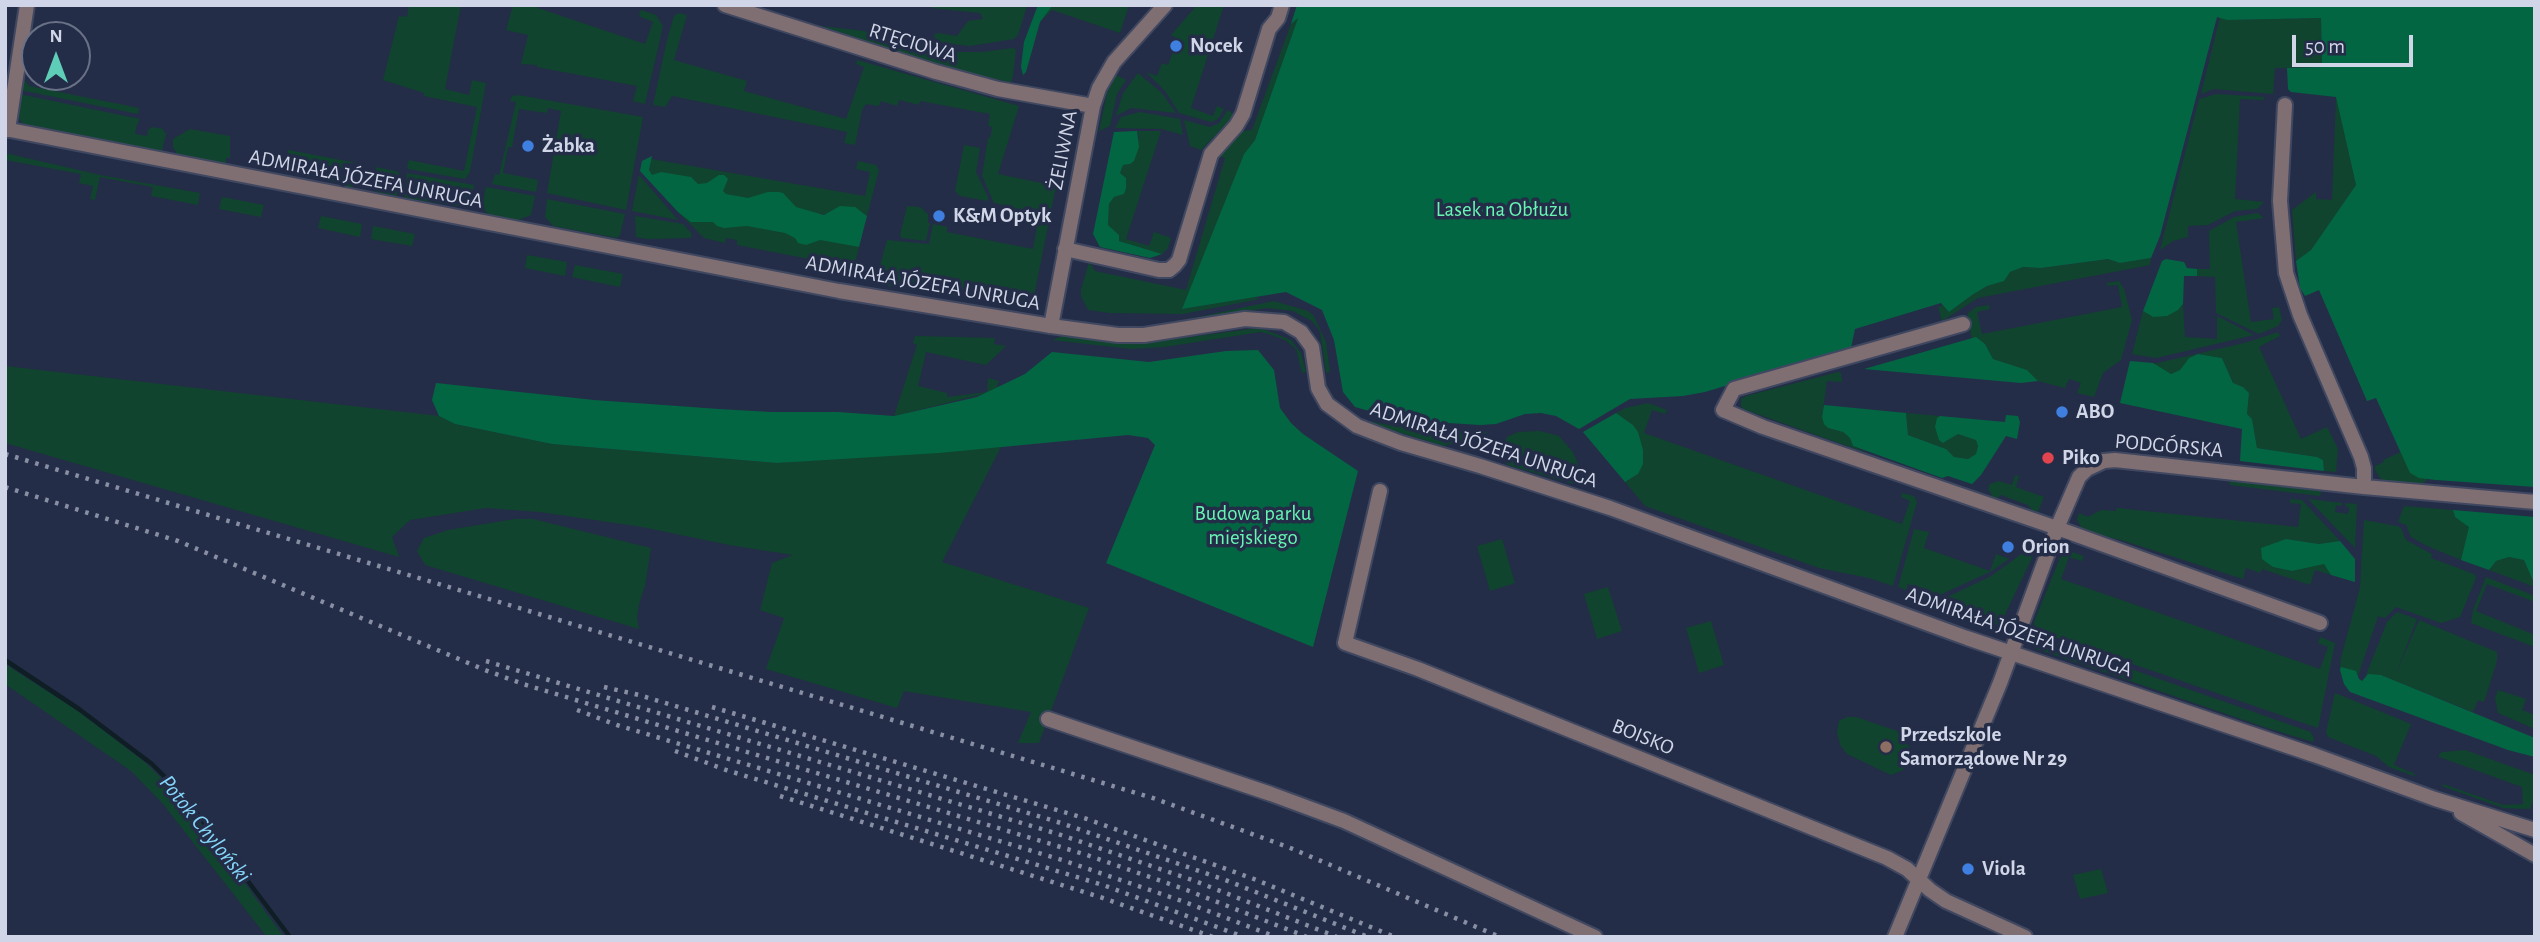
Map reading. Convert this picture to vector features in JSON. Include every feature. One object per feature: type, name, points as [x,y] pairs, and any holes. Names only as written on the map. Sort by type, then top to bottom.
[{"type":"street","points":[[7,129],[27,5]]},
{"type":"street","name":"RTĘCIOWA","points":[[725,5],[936,72],[998,89],[1093,106]]},
{"type":"street","name":"ŻELIWNA","points":[[1051,326],[1098,88],[1114,62],[1165,5]]},
{"type":"street","points":[[1065,248],[1159,270],[1169,270],[1175,265],[1179,260],[1211,154],[1243,114],[1269,29],[1278,18],[1282,5]]},
{"type":"street","points":[[2285,105],[2280,201],[2287,273],[2300,315],[2361,457],[2364,487]]},
{"type":"street","name":"ADMIRAŁA JÓZEFA UNRUGA","points":[[7,129],[839,291],[1051,326],[1118,335],[1144,335],[1245,319],[1284,322],[1301,332],[1312,347],[1318,388],[1327,404],[1357,426],[1401,443],[1610,508],[2011,652],[2435,799],[2535,830]]},
{"type":"street","points":[[1963,324],[1734,389],[1723,410],[1763,427],[2057,528],[2320,623]]},
{"type":"street","name":"PODGÓRSKA","points":[[2011,652],[2079,477],[2087,469],[2104,461],[2143,462],[2364,487],[2535,502]]},
{"type":"street","name":"BOISKO","points":[[1380,491],[1345,643],[1430,674],[1887,858],[1907,869],[1946,901],[2025,937]]},
{"type":"street","points":[[1895,937],[2011,652]]},
{"type":"street","points":[[1048,719],[1344,821],[1595,937]]},
{"type":"street","name":"ADMIRAŁA JÓZEFA UNRUGA","points":[[2435,799],[2535,855]]},
{"type":"green space","points":[[409,5],[461,5],[445,89],[469,95],[472,80],[486,83],[470,172],[465,179],[408,169],[407,166],[409,160],[464,171],[477,107],[424,96],[424,93],[383,80],[399,16],[407,17]]},
{"type":"green space","points":[[513,5],[535,5],[645,44],[653,22],[639,16],[640,12],[641,10],[656,15],[663,26],[645,104],[633,101],[637,86],[521,64],[528,35],[506,30]]},
{"type":"green space","points":[[932,5],[1027,6],[1018,35],[1014,39],[970,46],[936,42],[934,35],[938,33],[957,36],[968,21],[983,19],[980,13],[931,8]]},
{"type":"green space","points":[[1038,5],[1053,5],[1040,22],[1023,75],[1021,67],[1024,42]]},
{"type":"green space","points":[[1053,5],[1129,5],[1120,33],[1052,10],[1040,22]]},
{"type":"green space","points":[[1197,5],[1224,5],[1191,108],[1213,116],[1217,106],[1224,109],[1218,119],[1211,122],[1179,113],[1165,91],[1146,72],[1157,76],[1162,63],[1168,65],[1173,52],[1180,53],[1185,43],[1171,35]]},
{"type":"green space","name":"Lasek na Obłużu","points":[[1297,5],[2535,5],[2535,487],[2436,480],[2419,478],[2410,473],[2376,398],[2367,401],[2319,290],[2305,296],[2300,288],[2296,261],[2311,250],[2356,185],[2336,97],[2291,92],[2288,89],[2287,68],[2322,67],[2321,18],[2227,20],[2217,17],[2160,236],[2151,258],[2120,263],[2108,259],[2041,268],[2023,267],[2010,272],[2004,281],[1987,286],[1972,295],[1949,312],[1941,303],[1855,329],[1851,348],[1705,392],[1630,399],[1579,429],[1556,416],[1541,413],[1525,414],[1496,424],[1480,425],[1401,420],[1355,407],[1343,392],[1334,340],[1322,310],[1286,292],[1182,309],[1244,154],[1255,140],[1298,18],[1291,24]]},
{"type":"green space","points":[[678,13],[687,15],[674,60],[747,81],[744,91],[846,119],[864,67],[856,64],[857,60],[1019,106],[998,174],[1056,186],[1034,296],[1023,306],[881,285],[876,280],[887,240],[929,244],[933,224],[947,227],[947,232],[1033,249],[1040,210],[1026,208],[1020,214],[1008,206],[994,203],[982,176],[992,127],[988,126],[990,114],[920,101],[919,105],[899,100],[897,106],[881,101],[879,106],[866,104],[862,110],[855,145],[844,143],[847,132],[672,96],[665,107],[653,105],[667,40],[674,16]]},
{"type":"green space","points":[[1299,15],[1255,140],[1244,154],[1182,309],[1254,297],[1260,299],[1183,314],[1088,310],[1081,290],[1089,262],[1095,271],[1186,290],[1225,158],[1219,156],[1242,131],[1252,130],[1291,24]]},
{"type":"green space","points":[[2220,17],[2227,20],[2321,18],[2322,67],[2275,68],[2273,94],[2214,89],[2201,94]]},
{"type":"green space","points":[[821,26],[864,31],[945,52],[982,52],[1013,48],[1016,50],[1013,76],[1011,82],[1008,82],[952,69]]},
{"type":"green space","points":[[1138,73],[1162,93],[1176,113],[1131,108],[1116,116],[1123,93]]},
{"type":"green space","points":[[1116,75],[1126,80],[1117,94],[1110,126],[1099,131],[1107,93]]},
{"type":"green space","points":[[25,91],[54,91],[139,108],[138,114]]},
{"type":"green space","points":[[19,94],[140,119],[135,134],[147,136],[152,127],[163,129],[166,134],[162,151],[26,125],[16,113]]},
{"type":"green space","points":[[2217,94],[2264,97],[2264,100],[2240,99],[2235,199],[2264,202],[2257,209],[2235,211],[2208,225],[2188,226],[2188,237],[2173,241],[2160,250],[2199,99]]},
{"type":"green space","points":[[512,96],[643,117],[626,210],[547,193],[561,111],[548,108],[547,113],[519,109],[512,147],[508,147],[503,173],[538,180],[536,192],[492,184],[495,174],[499,175],[516,102],[510,101]]},
{"type":"green space","points":[[2336,97],[2356,185],[2311,250],[2296,261],[2292,210],[2316,192],[2316,199],[2332,200]]},
{"type":"green space","points":[[1228,110],[1233,114],[1231,119],[1201,150],[1190,146],[1184,120],[1210,127],[1219,123]]},
{"type":"green space","points":[[1140,112],[1180,119],[1183,135],[1162,129],[1115,128],[1121,117]]},
{"type":"green space","points":[[190,129],[230,136],[230,158],[226,158],[226,164],[177,154],[173,139]]},
{"type":"green space","points":[[1137,131],[1161,131],[1126,239],[1149,246],[1154,232],[1171,238],[1168,248],[1162,254],[1119,241],[1119,235],[1108,225],[1109,204],[1114,197],[1124,194],[1126,178],[1120,173],[1123,165],[1130,164],[1139,137]]},
{"type":"green space","points":[[1137,131],[1139,147],[1134,161],[1123,165],[1120,173],[1126,178],[1126,188],[1124,194],[1114,197],[1109,204],[1108,225],[1119,235],[1119,241],[1162,254],[1150,258],[1100,247],[1093,234],[1114,132]]},
{"type":"green space","points":[[964,145],[980,148],[976,172],[988,201],[960,196],[955,191]]},
{"type":"green space","points":[[288,150],[357,163],[343,163],[340,175],[352,178],[353,187],[286,168]]},
{"type":"green space","points":[[5,153],[100,175],[200,193],[198,205],[151,196],[153,187],[100,177],[95,200],[90,199],[93,186],[79,183],[81,174],[5,160]]},
{"type":"green space","points":[[652,156],[649,170],[652,175],[661,172],[691,177],[698,184],[724,175],[728,179],[723,191],[726,194],[748,198],[779,192],[796,207],[824,215],[840,206],[855,207],[867,216],[859,247],[820,240],[806,245],[798,243],[795,238],[785,233],[747,226],[724,228],[713,222],[691,222],[678,212],[640,171],[642,161]]},
{"type":"green space","points":[[651,159],[865,196],[870,172],[856,169],[858,161],[876,165],[879,170],[867,216],[863,212],[860,220],[717,197],[648,179]]},
{"type":"green space","points":[[376,167],[399,172],[397,196],[376,192],[373,188]]},
{"type":"green space","points":[[407,173],[474,185],[469,208],[406,198],[404,195]]},
{"type":"green space","points":[[639,175],[678,220],[632,211]]},
{"type":"green space","points":[[486,187],[535,196],[531,215],[518,220],[489,215],[482,207]]},
{"type":"green space","points":[[222,197],[264,205],[261,217],[219,209]]},
{"type":"green space","points":[[547,199],[625,214],[620,235],[617,238],[553,226],[545,217]]},
{"type":"green space","points":[[907,206],[920,207],[928,214],[930,223],[926,241],[901,238]]},
{"type":"green space","points":[[678,212],[859,247],[855,263],[850,267],[737,245],[737,240],[726,238],[725,243],[704,238]]},
{"type":"green space","points":[[2258,213],[2264,218],[2236,222],[2251,322],[2274,319],[2272,308],[2279,307],[2282,320],[2278,326],[2259,334],[2216,313],[2215,277],[2197,276],[2197,269],[2210,269],[2209,231],[2234,217]]},
{"type":"green space","points":[[321,216],[362,224],[360,237],[318,228]]},
{"type":"green space","points":[[635,216],[683,224],[692,234],[691,238],[636,237]]},
{"type":"green space","points":[[373,226],[415,234],[412,246],[371,239]]},
{"type":"green space","points":[[527,255],[567,262],[565,276],[525,268]]},
{"type":"green space","points":[[2151,258],[2150,265],[1978,298],[1942,321],[1938,307],[1943,305],[1949,312],[1972,295],[2003,281],[2010,272],[2023,267],[2041,268],[2108,259],[2120,263]]},
{"type":"green space","points":[[2166,259],[2184,262],[2187,268],[2197,269],[2197,276],[2184,276],[2183,304],[2178,310],[2167,316],[2153,317],[2143,311],[2162,261]]},
{"type":"green space","points":[[575,265],[623,274],[620,287],[572,277]]},
{"type":"green space","points":[[2119,281],[2124,289],[2132,320],[2121,360],[2103,373],[2094,397],[2077,393],[2081,383],[2069,379],[2065,388],[2038,381],[2026,370],[1993,359],[1985,344],[1972,339],[1967,318],[1968,313],[1976,307],[1989,305],[1990,309],[1977,312],[1982,334],[2122,307],[2118,285],[2107,286],[2107,283]]},
{"type":"green space","points":[[1274,301],[1308,311],[1314,316],[1326,342],[1330,372],[1326,373],[1320,331],[1312,321],[1293,311],[1267,308],[1184,320]]},
{"type":"green space","points":[[2183,304],[2185,337],[2217,339],[2217,316],[2254,335],[2156,358],[2132,354],[2143,311],[2153,317],[2178,310]]},
{"type":"green space","points":[[1263,329],[1291,340],[1301,353],[1306,372],[1302,373],[1296,349],[1285,340],[1260,332],[1165,347],[1131,349],[1052,340],[1063,336],[1138,344]]},
{"type":"green space","points":[[2278,332],[2280,336],[2259,347],[2301,439],[2327,427],[2338,449],[2336,472],[2324,471],[2323,460],[2317,457],[2257,448],[2252,419],[2247,414],[2249,393],[2234,384],[2222,358],[2198,354],[2189,358],[2180,370],[2170,374],[2153,364],[2248,342]]},
{"type":"green space","points":[[915,336],[995,338],[994,344],[1006,346],[986,365],[926,352],[918,386],[947,393],[947,397],[987,392],[988,378],[999,381],[995,391],[894,416],[917,345],[913,343]]},
{"type":"green space","points":[[1976,337],[1985,344],[1993,359],[2027,370],[2038,381],[2021,383],[1864,369]]},
{"type":"green space","name":"Budowa parku miejskiego","points":[[1258,350],[1274,370],[1280,408],[1291,423],[1358,471],[1313,647],[1106,563],[1155,445],[1148,438],[1128,435],[939,453],[777,463],[552,444],[455,424],[439,416],[432,400],[436,383],[594,400],[771,412],[838,412],[894,416],[977,397],[1025,374],[1052,352],[1149,362],[1226,351]]},
{"type":"green space","points":[[2198,354],[2222,358],[2233,383],[2249,393],[2247,414],[2252,419],[2257,448],[2317,457],[2323,460],[2324,471],[2240,461],[2242,429],[2120,403],[2130,361],[2153,363],[2171,374],[2180,370],[2189,358]]},
{"type":"green space","points":[[5,366],[439,416],[455,424],[552,444],[777,463],[1001,447],[942,562],[1089,608],[1039,743],[1018,743],[1031,712],[904,691],[897,708],[766,669],[784,618],[760,610],[772,563],[793,555],[642,527],[540,512],[486,508],[410,520],[392,537],[399,557],[5,443]]},
{"type":"green space","points":[[1841,373],[1842,382],[1827,381],[1822,417],[1828,428],[1843,432],[1850,438],[1853,446],[1867,453],[1743,409],[1741,406],[1741,399],[1746,396]]},
{"type":"green space","points":[[1648,403],[1667,410],[1665,414],[1652,410],[1644,433],[1902,524],[1910,501],[1901,497],[1902,493],[1914,496],[1917,502],[1893,586],[1869,578],[1819,568],[1645,506],[1625,482],[1637,475],[1633,425],[1616,413]]},
{"type":"green space","points":[[1824,405],[1906,413],[1908,435],[1946,449],[1954,457],[1968,459],[1976,454],[1976,440],[1958,434],[1943,443],[1939,440],[1935,427],[1937,418],[1940,416],[2005,422],[2006,415],[2018,416],[2020,422],[2017,439],[2006,436],[1981,475],[1972,484],[1948,476],[1942,478],[1853,446],[1850,438],[1843,432],[1828,428],[1824,424]]},
{"type":"green space","points":[[1616,413],[1633,425],[1643,450],[1643,464],[1638,474],[1625,482],[1583,432]]},
{"type":"green space","points":[[1906,413],[1940,416],[1937,418],[1943,443],[1958,434],[1976,440],[1976,454],[1968,459],[1954,457],[1946,449],[1908,435]]},
{"type":"green space","points":[[1369,421],[1398,427],[1488,432],[1444,446],[1368,423]]},
{"type":"green space","points":[[1540,431],[1559,436],[1573,452],[1579,466],[1579,476],[1573,484],[1508,465],[1504,461],[1501,453],[1507,437],[1518,432]]},
{"type":"green space","points":[[2401,452],[2410,473],[2428,479],[2422,484],[2387,481],[2381,479],[2375,470],[2375,466],[2384,462],[2383,460]]},
{"type":"green space","points":[[2015,475],[2019,476],[2016,487],[2044,497],[2038,512],[2028,505],[2001,495],[1996,499],[1992,496],[1988,488],[1990,484],[1999,481],[2012,485]]},
{"type":"green space","points":[[2229,480],[2320,489],[2321,492],[2320,496],[2230,485]]},
{"type":"green space","points":[[2290,499],[2302,500],[2340,541],[2319,544],[2286,539],[2273,567],[2292,571],[2324,563],[2331,575],[2315,570],[2310,585],[2262,569],[2260,573],[2246,568],[2243,579],[2094,534],[2081,527],[2077,519],[2079,513],[2088,517],[2101,510],[2116,511],[2117,508],[2298,527],[2301,504],[2290,503]]},
{"type":"green space","points":[[2308,499],[2342,503],[2342,506],[2336,505],[2335,512],[2348,514],[2349,507],[2345,506],[2346,503],[2357,504],[2355,548]]},
{"type":"green space","points":[[2404,506],[2453,510],[2455,517],[2470,527],[2461,560],[2411,537],[2406,525],[2398,522]]},
{"type":"green space","points":[[2453,510],[2535,517],[2535,586],[2524,560],[2509,557],[2496,561],[2489,570],[2461,560],[2469,527],[2455,517]]},
{"type":"green space","points":[[515,519],[533,519],[651,548],[639,604],[639,629],[425,565],[417,551],[424,538],[448,530]]},
{"type":"green space","points":[[2364,520],[2401,528],[2406,540],[2432,554],[2431,558],[2474,574],[2476,578],[2460,617],[2441,623],[2396,607],[2385,618],[2378,616],[2358,676],[2357,673],[2340,670],[2360,587]]},
{"type":"green space","points":[[1914,529],[1929,532],[1924,548],[1990,571],[1996,554],[2009,559],[1990,572],[1931,599],[1920,595],[1922,588],[1908,584],[1906,590],[1898,587]]},
{"type":"green space","points":[[1502,539],[1515,583],[1490,591],[1477,546]]},
{"type":"green space","points":[[2286,539],[2319,544],[2340,541],[2355,559],[2355,582],[2331,575],[2324,564],[2292,571],[2273,567],[2262,559],[2261,548]]},
{"type":"green space","points":[[2034,545],[2037,547],[2001,623],[1992,625],[1976,620],[1937,602],[1991,576]]},
{"type":"green space","points":[[2066,550],[2084,556],[2082,561],[2069,557],[2061,579],[2320,669],[2328,647],[2318,643],[2320,637],[2335,643],[2318,728],[2034,630],[2034,622],[2062,553]]},
{"type":"green space","points":[[2509,557],[2524,560],[2535,587],[2489,570],[2496,561]]},
{"type":"green space","points":[[2486,577],[2535,596],[2535,602],[2487,584],[2476,611],[2535,635],[2535,647],[2471,623],[2473,610]]},
{"type":"green space","points":[[1608,587],[1622,631],[1597,639],[1584,594]]},
{"type":"green space","points":[[2397,612],[2417,619],[2395,676],[2419,620],[2497,652],[2497,661],[2484,702],[2478,700],[2473,712],[2381,675],[2366,675],[2387,622]]},
{"type":"green space","points":[[1711,621],[1724,665],[1699,673],[1686,628]]},
{"type":"green space","points":[[2027,635],[2311,732],[2313,742],[2037,649],[2031,645]]},
{"type":"green space","points":[[5,664],[75,709],[146,763],[174,791],[205,829],[284,937],[267,937],[163,804],[131,771],[5,684]]},
{"type":"green space","points":[[2341,667],[2356,671],[2362,681],[2368,674],[2381,675],[2535,738],[2535,757],[2508,750],[2350,692],[2344,684]]},
{"type":"green space","points":[[2498,690],[2526,699],[2522,710],[2535,715],[2535,729],[2498,713],[2495,698]]},
{"type":"green space","points":[[2335,693],[2411,724],[2394,765],[2415,774],[2414,776],[2389,767],[2376,756],[2328,737],[2326,732]]},
{"type":"green space","points":[[1856,717],[1897,731],[1910,748],[1903,770],[1891,775],[1847,754],[1840,745],[1837,732],[1839,721]]},
{"type":"green space","points":[[2465,750],[2535,775],[2535,795],[2530,809],[2503,808],[2442,786],[2443,784],[2503,805],[2523,804],[2522,787],[2439,757],[2443,752]]},
{"type":"green space","points":[[2101,869],[2108,893],[2080,899],[2073,875]]},
{"type":"waterway","name":"Potok Chyloński","points":[[5,660],[79,709],[152,764],[184,796],[290,937]]},
{"type":"railway","points":[[5,454],[1153,798],[1288,847],[1500,937]]},
{"type":"railway","points":[[5,487],[178,541],[523,684],[1087,855],[1307,937]]},
{"type":"railway","points":[[486,661],[1058,834],[1195,881],[1337,937]]},
{"type":"railway","points":[[604,687],[639,695],[1061,823],[1228,881],[1368,937]]},
{"type":"railway","points":[[712,707],[1087,819],[1254,879],[1395,937]]},
{"type":"railway","points":[[577,710],[617,725],[1062,860],[1276,937]]},
{"type":"railway","points":[[675,751],[726,770],[1103,885],[1244,937]]},
{"type":"railway","points":[[780,796],[1103,898],[1213,937]]},
{"type":"place","name":"Nocek","points":[[1176,46]]},
{"type":"place","name":"Żabka","points":[[528,146]]},
{"type":"place","name":"K&M Optyk","points":[[939,216]]},
{"type":"place","name":"ABO","points":[[2062,412]]},
{"type":"place","name":"Piko","points":[[2048,458]]},
{"type":"place","name":"Orion","points":[[2008,547]]},
{"type":"place","name":"Przedszkole Samorządowe Nr 29","points":[[1886,747]]},
{"type":"place","name":"Viola","points":[[1968,869]]}]
